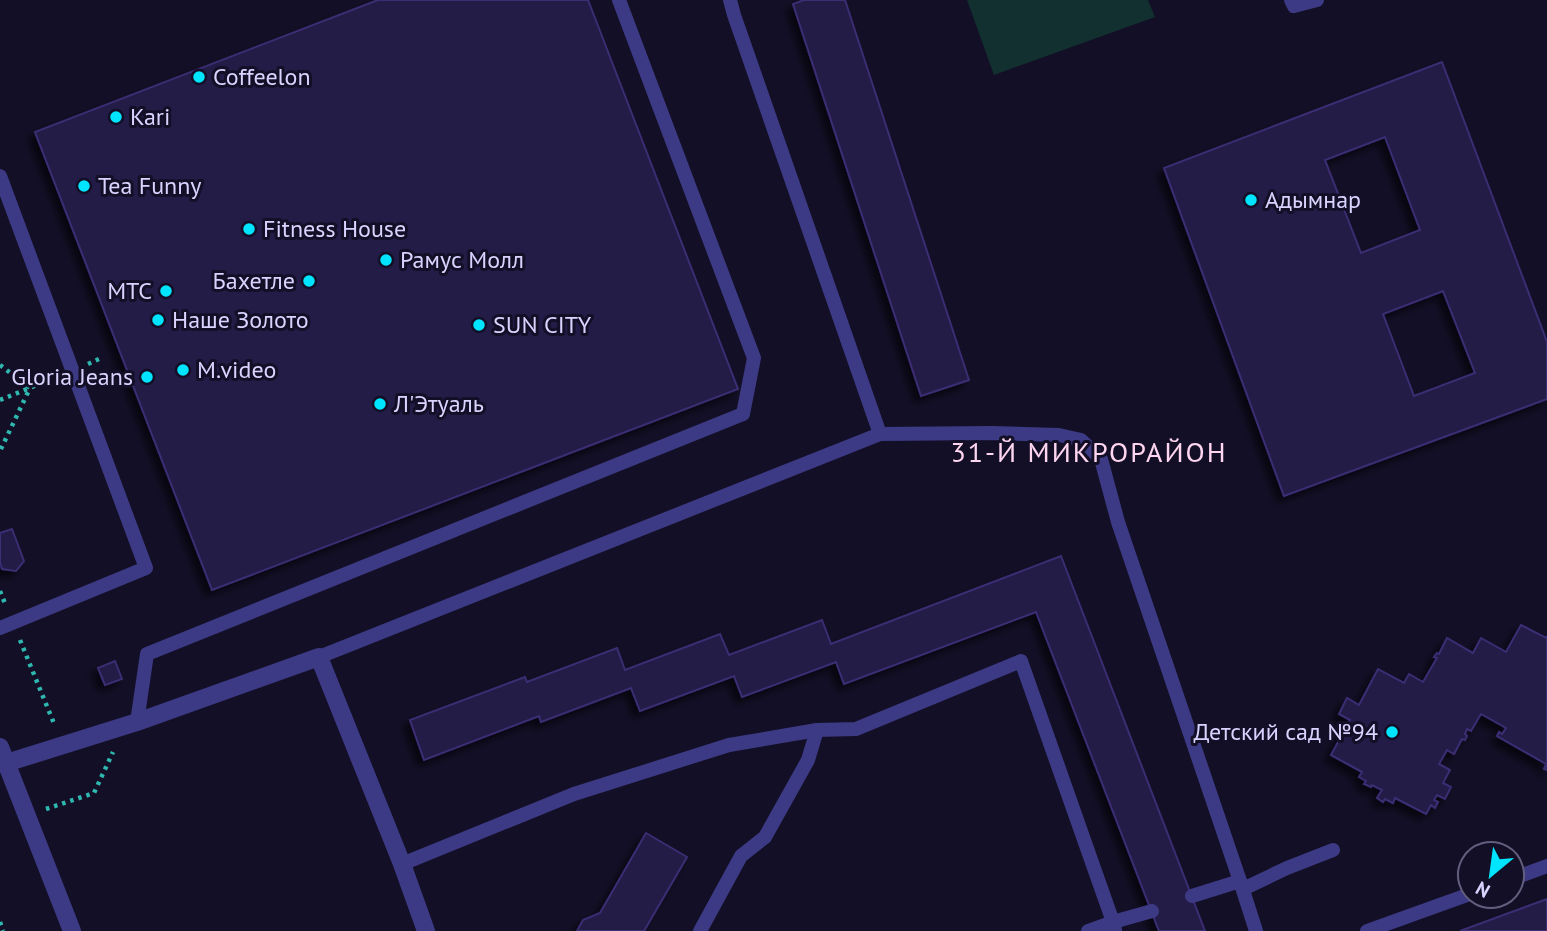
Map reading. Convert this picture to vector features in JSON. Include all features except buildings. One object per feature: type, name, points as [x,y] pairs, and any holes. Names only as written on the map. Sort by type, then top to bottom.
[{"type":"street","points":[[72,931],[2,753],[63,744],[131,724],[319,657],[426,931]]},
{"type":"lane","points":[[131,724],[147,654],[743,414],[754,358],[619,0]]},
{"type":"lane","points":[[730,0],[880,434]]},
{"type":"lane","points":[[1291,0],[1294,6],[1317,0]]},
{"type":"lane","points":[[0,176],[146,568],[6,626]]},
{"type":"lane","points":[[319,657],[880,434],[992,433],[1059,435],[1082,440],[1101,458],[1118,522],[1256,931]]},
{"type":"lane","points":[[402,864],[574,794],[729,745],[817,730],[856,729],[1021,661],[1114,926]]},
{"type":"lane","points":[[700,931],[741,856],[765,837],[807,760],[817,730]]},
{"type":"lane","points":[[1192,896],[1241,885],[1333,850]]},
{"type":"lane","points":[[1526,874],[1547,866]]},
{"type":"lane","points":[[1367,931],[1456,899]]},
{"type":"lane","points":[[1088,931],[1114,926],[1152,911]]},
{"type":"path","points":[[0,400],[99,359]]},
{"type":"path","points":[[0,365],[30,388]]},
{"type":"path","points":[[0,451],[30,388]]},
{"type":"path","points":[[0,591],[6,626],[63,744]]},
{"type":"path","points":[[27,816],[94,793],[131,724]]},
{"type":"path","points":[[0,922],[3,931]]},
{"type":"green space","points":[[967,0],[1148,0],[1155,17],[994,75]]},
{"type":"place","name":"Coffeelon","points":[[199,77]]},
{"type":"place","name":"Kari","points":[[116,117]]},
{"type":"place","name":"Tea Funny","points":[[84,186]]},
{"type":"place","name":"Адымнар","points":[[1251,200]]},
{"type":"place","name":"Fitness House","points":[[249,229]]},
{"type":"place","name":"Рамус Молл","points":[[386,260]]},
{"type":"place","name":"Бахетле","points":[[309,281]]},
{"type":"place","name":"МТС","points":[[166,291]]},
{"type":"place","name":"Наше Золото","points":[[158,320]]},
{"type":"place","name":"SUN CITY","points":[[479,325]]},
{"type":"place","name":"M.video","points":[[183,370]]},
{"type":"place","name":"Gloria Jeans","points":[[147,377]]},
{"type":"place","name":"Л'Этуаль","points":[[380,404]]},
{"type":"place","name":"Детский сад №94","points":[[1392,732]]},
{"type":"district","name":"31-Й МИКРОРАЙОН","points":[[1089,452]]}]
